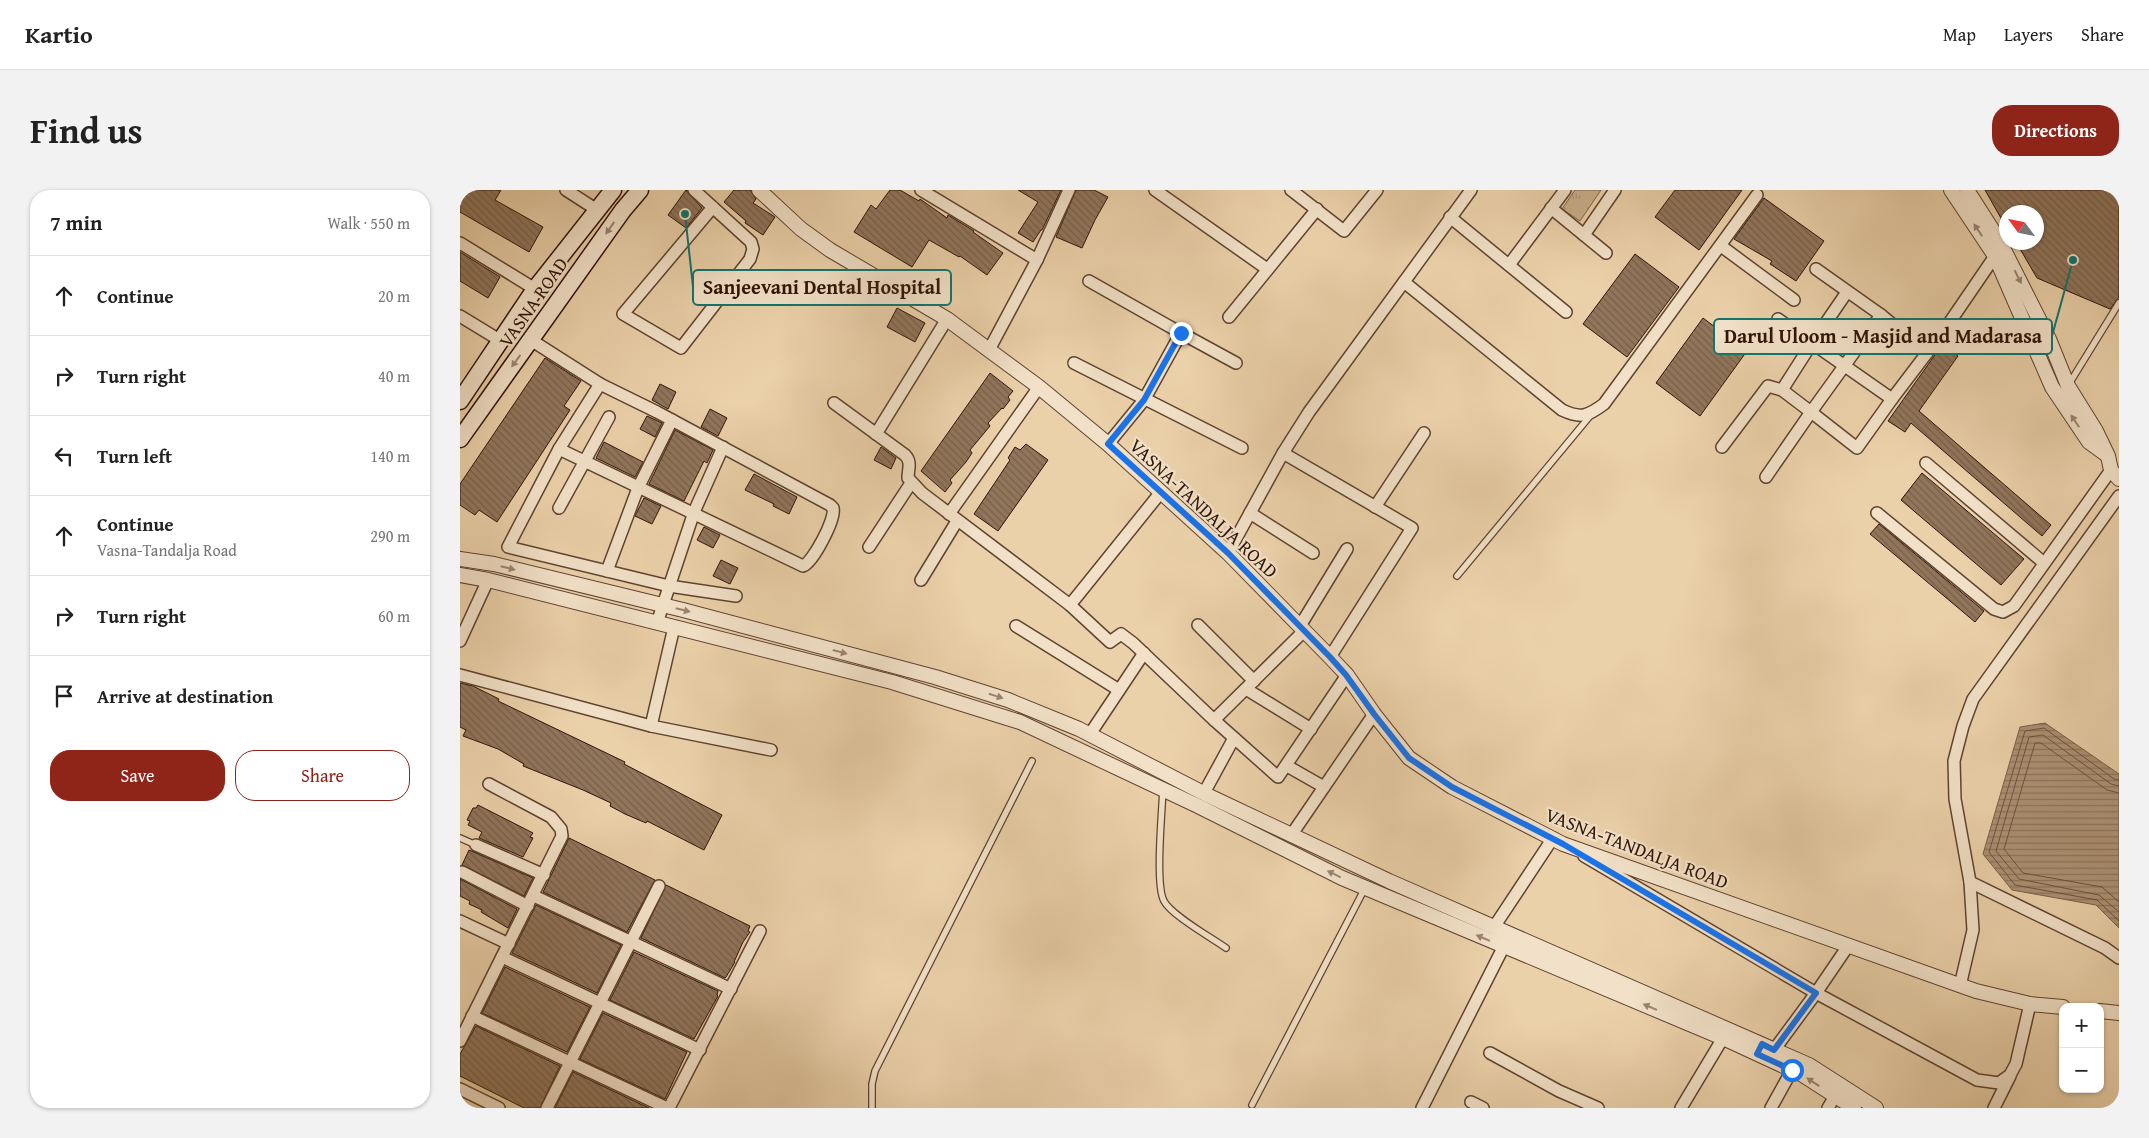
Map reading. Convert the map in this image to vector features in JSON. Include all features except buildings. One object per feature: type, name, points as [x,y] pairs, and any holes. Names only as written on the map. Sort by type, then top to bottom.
[{"type":"main road","name":"VASNA ROAD","points":[[460,401],[502,341],[535,289],[613,190]]},
{"type":"main road","name":"VASNA ROAD","points":[[460,439],[623,210],[640,190]]},
{"type":"street","points":[[566,190],[597,210]]},
{"type":"street","points":[[694,190],[713,207],[751,242],[753,249],[750,259],[681,348],[623,314],[713,207]]},
{"type":"street","name":"VASNA-TANDALJA ROAD","points":[[760,190],[801,229],[830,250],[947,319],[1039,388],[1108,444],[1228,553],[1330,657],[1346,675],[1409,758],[1452,787],[1558,841],[1848,946],[1960,986],[2030,1004],[2059,1007]]},
{"type":"street","points":[[921,190],[1037,260]]},
{"type":"street","points":[[989,350],[1037,260],[1069,190]]},
{"type":"street","points":[[1155,190],[1268,270]]},
{"type":"street","points":[[1294,191],[1344,231],[1377,190]]},
{"type":"street","points":[[1228,553],[1283,453],[1333,377],[1470,190]]},
{"type":"street","points":[[1508,265],[1565,190]]},
{"type":"street","points":[[1584,234],[1615,190]]},
{"type":"street","points":[[1951,190],[1995,256],[2052,387],[2089,442],[2108,456]]},
{"type":"street","points":[[1877,513],[1994,609],[2002,612],[2014,606],[2044,564],[2115,475],[2096,430],[2068,386],[2049,339],[1999,240],[1967,190]]},
{"type":"street","points":[[1404,282],[1562,410],[1579,416],[1591,414],[1604,404],[1757,195]]},
{"type":"street","points":[[1552,208],[1606,253]]},
{"type":"street","points":[[1229,317],[1317,209]]},
{"type":"street","points":[[1450,217],[1566,312]]},
{"type":"street","points":[[460,243],[535,289]]},
{"type":"street","points":[[1721,246],[1794,300]]},
{"type":"street","points":[[1722,447],[1768,386],[1782,390],[1858,448],[1928,353],[1995,256]]},
{"type":"street","points":[[1816,269],[1881,315],[1928,353]]},
{"type":"street","points":[[1089,281],[1236,363]]},
{"type":"street","points":[[1782,390],[1847,292]]},
{"type":"street","points":[[1766,477],[1881,315]]},
{"type":"street","points":[[460,316],[502,341]]},
{"type":"street","points":[[876,434],[947,319]]},
{"type":"street","points":[[1778,319],[1892,400]]},
{"type":"street","points":[[1108,444],[1144,400],[1181,333]]},
{"type":"street","points":[[531,340],[600,384],[672,420],[830,505],[833,508],[834,516],[812,560],[803,566],[694,512],[638,488],[559,449]]},
{"type":"street","points":[[1074,363],[1242,448]]},
{"type":"street","points":[[600,384],[559,449],[508,547],[669,586],[736,596]]},
{"type":"street","points":[[921,580],[953,518],[1039,388]]},
{"type":"street","points":[[834,403],[909,459],[908,478],[911,483],[953,518],[1070,605],[1110,642],[1121,634],[1278,777],[1346,675]]},
{"type":"street","points":[[559,508],[609,417]]},
{"type":"street","points":[[607,571],[638,488],[672,420]]},
{"type":"street","points":[[1375,507],[1424,433]]},
{"type":"street","points":[[657,622],[694,512],[723,448]]},
{"type":"street","points":[[1283,453],[1412,528],[1330,657]]},
{"type":"street","points":[[1926,463],[2044,564]]},
{"type":"street","points":[[869,548],[911,483]]},
{"type":"street","points":[[1070,605],[1161,492]]},
{"type":"street","points":[[1960,986],[1973,930],[1970,882],[1955,798],[1954,760],[1962,726],[1974,700],[2119,496]]},
{"type":"street","points":[[1250,513],[1313,553]]},
{"type":"street","points":[[1214,720],[1250,685],[1302,628],[1347,549]]},
{"type":"street","points":[[460,559],[494,564],[662,605],[935,677],[1008,700],[1090,734],[1204,793],[1389,881],[1764,1049],[1792,1070],[1854,1108]]},
{"type":"street","points":[[460,575],[488,580],[657,622],[882,680],[964,703],[1020,722],[1163,789],[1365,888],[1723,1038],[1764,1049],[1809,1065],[1876,1108]]},
{"type":"street","points":[[460,641],[488,580]]},
{"type":"street","points":[[1198,625],[1250,685],[1311,729]]},
{"type":"street","points":[[1016,626],[1119,690]]},
{"type":"street","points":[[651,726],[674,627]]},
{"type":"street","points":[[1090,734],[1144,653]]},
{"type":"street","points":[[460,675],[651,726],[771,750]]},
{"type":"street","points":[[1292,834],[1374,714]]},
{"type":"street","points":[[1204,793],[1234,738]]},
{"type":"street","points":[[1287,766],[1324,787]]},
{"type":"street","points":[[460,1041],[560,842],[561,829],[551,817],[489,784]]},
{"type":"street","points":[[1494,927],[1558,841],[1816,993],[1977,1080],[1999,1083],[2010,1075]]},
{"type":"street","points":[[476,845],[544,875]]},
{"type":"street","points":[[462,872],[632,942],[731,989]]},
{"type":"street","points":[[1970,882],[2105,948],[2119,958]]},
{"type":"street","points":[[547,1108],[659,886]]},
{"type":"street","points":[[460,921],[509,944]]},
{"type":"street","points":[[472,1016],[668,1108],[700,1050],[760,930]]},
{"type":"street","points":[[1422,1108],[1504,946]]},
{"type":"street","points":[[1764,1049],[1816,993],[1848,946]]},
{"type":"street","points":[[502,957],[700,1050]]},
{"type":"street","points":[[1994,1108],[2016,1064],[2030,1004]]},
{"type":"street","points":[[2104,1011],[2119,1013]]},
{"type":"street","points":[[1684,1107],[1723,1038]]},
{"type":"street","points":[[1490,1053],[1559,1091],[1598,1108]]},
{"type":"street","points":[[1771,1108],[1792,1070]]},
{"type":"street","points":[[460,1089],[499,1108]]},
{"type":"street","points":[[1828,1108],[1835,1096]]},
{"type":"street","points":[[1471,1102],[1483,1108]]},
{"type":"lane","points":[[2068,386],[2119,303]]},
{"type":"lane","points":[[1457,576],[1591,414]]},
{"type":"lane","points":[[872,1108],[872,1084],[875,1071],[1032,761]]},
{"type":"lane","points":[[1163,789],[1160,867],[1161,894],[1164,902],[1172,911],[1226,948]]},
{"type":"lane","points":[[460,838],[476,845]]},
{"type":"lane","points":[[1252,1105],[1365,888]]},
{"type":"green space","points":[[1575,190],[1601,190],[1580,221],[1562,209]]},
{"type":"water","points":[[2045,723],[2119,774],[2119,928],[2096,905],[2012,890],[1983,854],[2020,727]]},
{"type":"place","name":"Sanjeevani Dental Hospital","points":[[685,214]]},
{"type":"place","name":"Darul Uloom - Masjid and Madarasa","points":[[2073,260]]},
{"type":"route","points":[[1181,333],[1144,400],[1108,444],[1228,553],[1330,657],[1346,675],[1409,758],[1452,787],[1563,844],[1816,993],[1774,1050],[1762,1044],[1757,1054],[1792,1070]]}]
